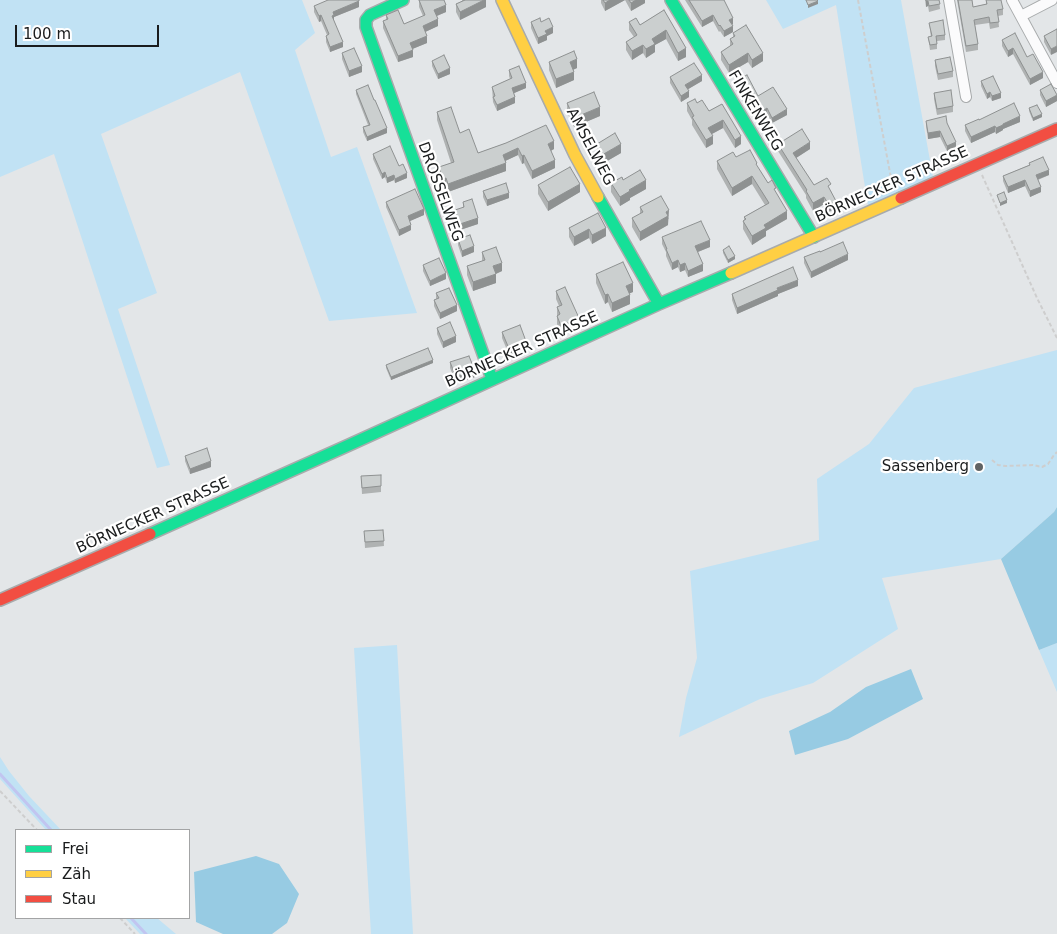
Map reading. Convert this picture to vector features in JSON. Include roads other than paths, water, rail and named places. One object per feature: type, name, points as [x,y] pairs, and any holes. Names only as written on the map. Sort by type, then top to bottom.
[{"type":"street","name":"DROSSELWEG","points":[[403,0],[370,15],[366,20],[366,27],[492,379]]},
{"type":"street","name":"AMSELWEG","points":[[502,0],[575,155],[659,304]]},
{"type":"street","name":"FINKENWEG","points":[[671,0],[814,237]]},
{"type":"street","points":[[948,0],[966,97]]},
{"type":"street","points":[[1012,0],[1057,83]]},
{"type":"street","points":[[1021,16],[1052,0]]},
{"type":"street","name":"BÖRNECKER STRASSE","points":[[0,600],[659,304],[1057,129]]},
{"type":"waterway","points":[[0,774],[50,829]]},
{"type":"waterway","points":[[132,919],[146,934]]},
{"type":"place","name":"Sassenberg","points":[[979,467]]}]
